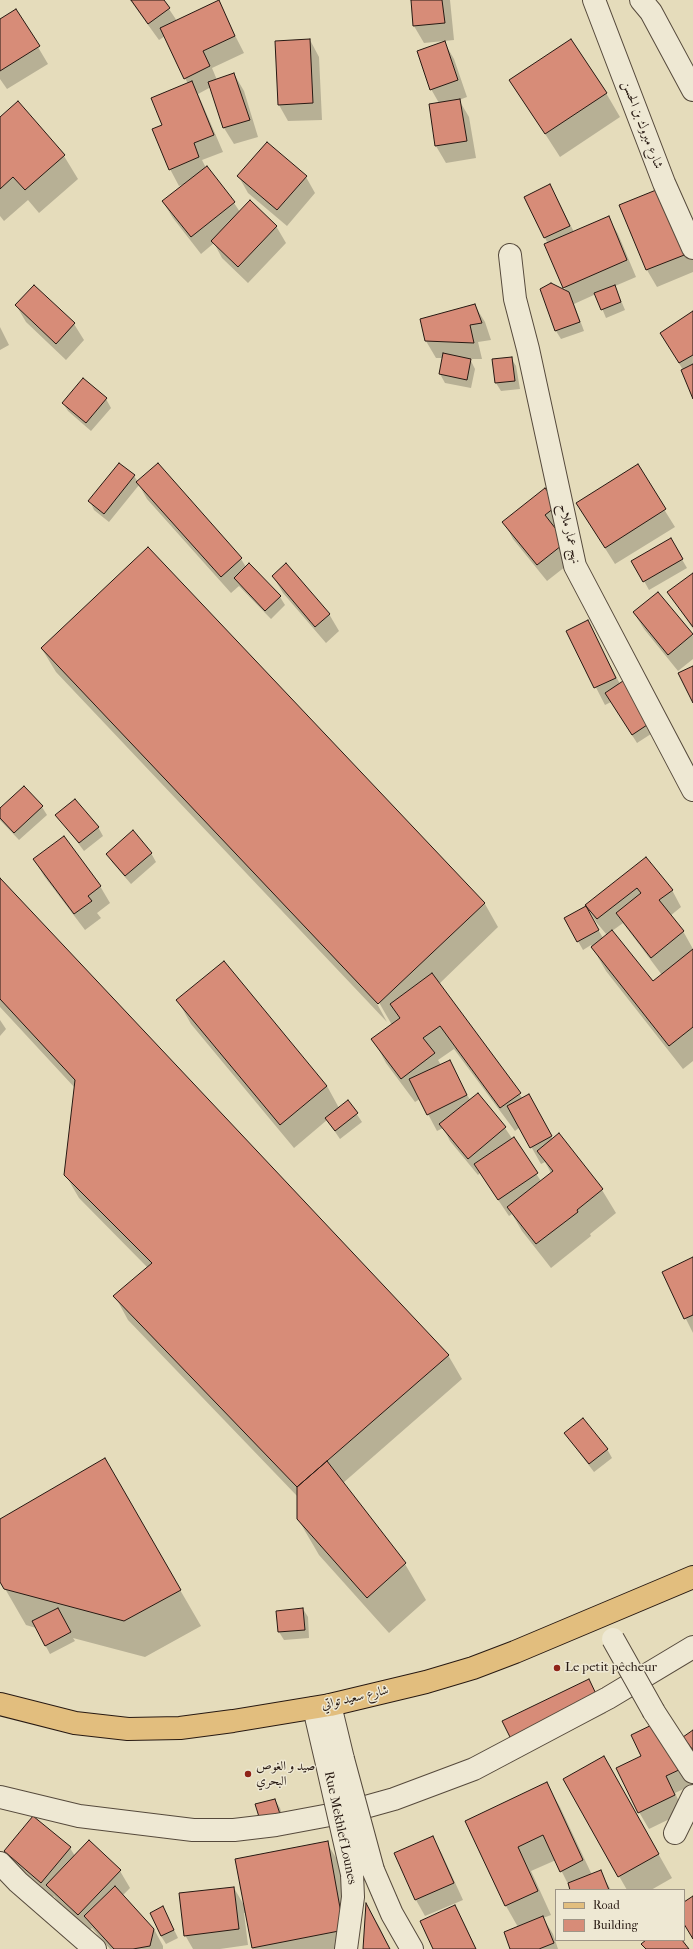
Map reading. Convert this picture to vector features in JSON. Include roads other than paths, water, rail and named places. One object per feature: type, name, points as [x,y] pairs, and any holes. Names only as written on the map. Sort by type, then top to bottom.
[{"type":"main road","name":"شارع سعيد تواتي","points":[[0,1704],[75,1723],[128,1729],[180,1728],[322,1706],[426,1682],[473,1668],[603,1616],[693,1577]]},
{"type":"street","name":"شارع مبروك بن الحسن","points":[[594,0],[664,184],[693,248]]},
{"type":"street","points":[[641,0],[651,12],[693,90]]},
{"type":"street","name":"نهج عمار ملاح","points":[[510,255],[514,299],[528,348],[575,566],[693,790]]},
{"type":"street","points":[[603,1616],[613,1639],[654,1712],[693,1772]]},
{"type":"street","points":[[0,1797],[79,1816],[193,1830],[234,1830],[276,1825],[351,1811],[394,1799],[474,1769],[608,1698],[693,1647]]},
{"type":"street","points":[[322,1706],[335,1762],[373,1870],[392,1914],[412,1949]]},
{"type":"street","name":"Rue Mekhlef Lounes","points":[[335,1762],[352,1874],[353,1897],[346,1949]]},
{"type":"street","points":[[675,1833],[693,1796]]},
{"type":"street","points":[[0,1863],[18,1882],[95,1949]]},
{"type":"place","name":"Le petit pêcheur","points":[[557,1668]]},
{"type":"place","name":"صيد و الغوص البحري","points":[[248,1774]]}]
